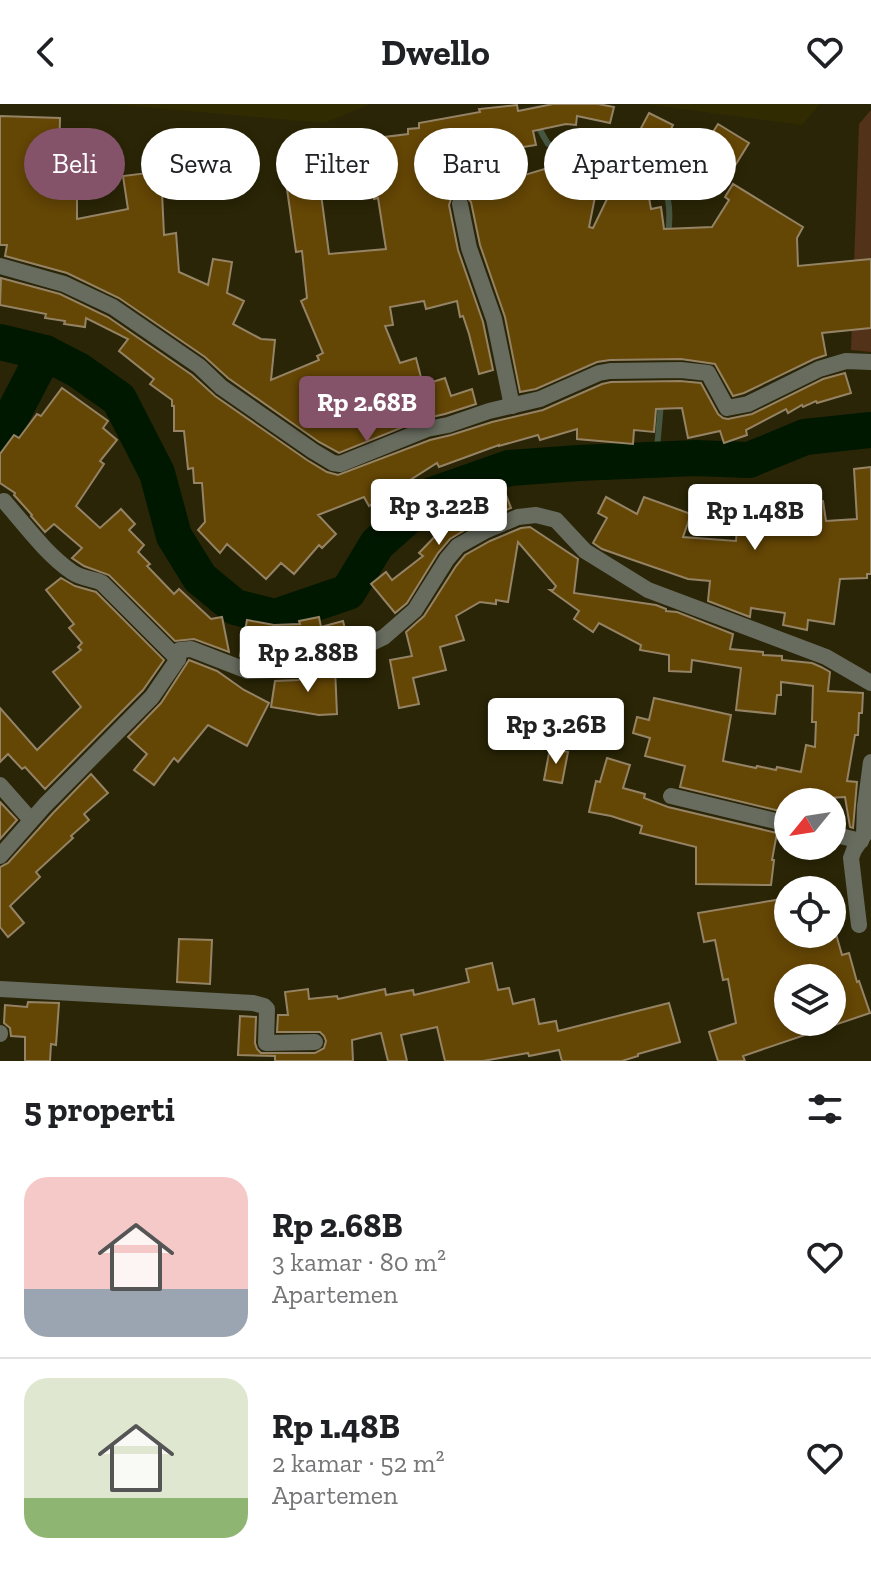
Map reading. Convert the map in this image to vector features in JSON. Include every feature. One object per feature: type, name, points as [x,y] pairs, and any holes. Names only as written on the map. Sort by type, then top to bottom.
[{"type":"street","points":[[460,204],[469,248],[494,319],[512,406]]},
{"type":"street","points":[[0,266],[64,284],[113,307],[199,366],[221,387],[333,463],[346,463],[427,429],[540,399],[599,373],[657,369],[708,373],[727,408],[748,404],[819,369],[846,361],[871,362]]},
{"type":"street","points":[[4,501],[70,570],[83,579],[102,583],[178,659]]},
{"type":"street","points":[[0,856],[31,820],[152,697],[178,659],[180,650],[191,649],[248,671],[295,669],[357,650],[384,637],[415,610],[458,546],[518,517],[536,515],[556,520],[585,551],[648,590],[826,657],[871,683]]},
{"type":"street","points":[[859,925],[851,858],[864,835],[871,762]]},
{"type":"street","points":[[0,785],[31,820]]},
{"type":"street","points":[[671,796],[774,821]]},
{"type":"street","points":[[846,837],[861,841]]},
{"type":"street","points":[[0,989],[253,1003],[267,1009],[266,1043],[315,1042]]},
{"type":"shaded area","points":[[109,104],[371,104],[324,123]]},
{"type":"shaded area","points":[[645,104],[820,104],[802,125]]},
{"type":"shaded area","points":[[871,110],[871,352],[851,350],[859,124]]},
{"type":"building","points":[[553,104],[614,107],[610,123],[577,116],[576,125],[533,131],[536,145],[528,146],[528,128],[419,128],[419,123],[480,112],[479,109],[517,105],[518,111]]},
{"type":"building","points":[[649,113],[673,125],[672,128],[641,128]]},
{"type":"building","points":[[0,116],[60,118],[60,128],[24,128],[24,200],[77,200],[77,219],[128,209],[125,176],[141,174],[141,200],[162,200],[164,235],[176,233],[179,272],[208,285],[213,259],[232,262],[227,293],[244,301],[233,324],[261,339],[275,340],[271,380],[319,360],[317,356],[323,353],[301,301],[307,298],[302,251],[296,252],[289,200],[322,200],[329,254],[386,249],[378,200],[398,200],[398,135],[408,134],[408,129],[414,128],[414,200],[451,200],[458,250],[483,322],[493,370],[479,374],[457,301],[426,309],[424,301],[390,307],[393,325],[385,326],[400,363],[416,358],[423,385],[445,378],[451,396],[472,389],[476,404],[423,419],[339,453],[228,378],[205,357],[119,298],[67,273],[5,256],[7,245],[0,245]]},
{"type":"building","points":[[736,135],[749,143],[736,164]]},
{"type":"building","points":[[544,169],[544,200],[594,200],[589,227],[593,228],[607,200],[649,200],[651,209],[661,207],[664,229],[712,227],[729,200],[736,200],[736,186],[803,227],[797,238],[798,266],[871,259],[871,328],[822,333],[826,355],[733,396],[715,364],[681,359],[597,362],[536,389],[520,392],[505,317],[480,245],[469,200],[528,200],[528,174]]},
{"type":"building","points":[[1,278],[60,294],[108,317],[307,460],[338,475],[430,440],[543,410],[611,382],[701,383],[718,414],[728,419],[752,414],[823,379],[845,373],[851,393],[802,405],[788,413],[786,409],[746,430],[747,435],[724,443],[720,431],[688,438],[682,408],[656,409],[654,432],[634,430],[633,444],[577,439],[577,429],[540,440],[538,435],[499,445],[439,467],[437,463],[369,506],[364,497],[318,515],[336,534],[322,548],[319,545],[294,574],[281,563],[266,579],[227,544],[220,553],[198,530],[205,522],[202,483],[194,483],[193,468],[188,469],[184,431],[174,431],[172,400],[150,384],[154,379],[119,351],[128,339],[86,318],[85,327],[64,324],[65,321],[45,318],[46,314],[0,305]]},
{"type":"building","points":[[62,388],[108,421],[103,428],[117,440],[100,461],[104,464],[76,506],[100,528],[121,509],[135,524],[129,530],[144,545],[138,552],[150,564],[147,566],[174,594],[179,589],[211,619],[222,617],[229,652],[194,639],[175,641],[109,575],[72,558],[82,548],[54,524],[45,532],[15,493],[0,483],[0,454],[14,435],[19,438],[37,414],[41,416]]},
{"type":"building","points":[[871,467],[871,574],[867,574],[867,578],[840,579],[834,624],[808,620],[807,630],[783,625],[785,613],[751,608],[750,617],[708,601],[710,581],[688,579],[602,549],[593,543],[607,518],[598,513],[606,497],[637,514],[644,497],[691,514],[683,537],[736,541],[739,502],[782,504],[780,488],[803,486],[805,503],[823,501],[826,521],[857,519],[854,469]]},
{"type":"building","points":[[503,487],[511,508],[480,521],[450,539],[407,603],[395,613],[371,584],[386,572],[392,580],[423,556],[419,553],[443,528],[439,521],[474,501],[473,498]]},
{"type":"building","points":[[530,527],[578,559],[574,593],[656,605],[666,611],[677,612],[733,634],[730,649],[763,652],[763,655],[782,656],[782,660],[812,663],[830,672],[828,691],[863,693],[858,735],[855,735],[847,781],[857,782],[853,828],[850,827],[846,788],[774,788],[774,810],[680,787],[685,766],[645,756],[650,738],[633,733],[637,717],[649,720],[654,698],[731,715],[723,761],[801,772],[806,745],[815,747],[813,686],[781,682],[775,714],[736,710],[741,668],[692,660],[691,672],[669,671],[669,655],[640,650],[641,645],[599,623],[593,632],[574,619],[579,611],[550,590],[556,586],[518,542],[508,602],[480,602],[456,616],[464,640],[440,647],[446,670],[413,678],[419,704],[399,708],[390,660],[412,656],[406,632],[424,616],[465,555],[521,528]]},
{"type":"building","points":[[61,578],[96,592],[164,660],[143,690],[45,789],[8,754],[0,762],[0,708],[37,750],[81,707],[53,672],[81,650],[78,647],[82,643],[69,628],[74,624],[46,590]]},
{"type":"building","points":[[319,617],[321,627],[343,621],[348,641],[293,658],[250,660],[240,656],[247,620],[274,625],[300,624],[299,621]]},
{"type":"building","points":[[189,660],[217,671],[269,703],[247,746],[208,725],[178,762],[174,758],[154,785],[134,770],[147,754],[128,737],[161,703]]},
{"type":"building","points":[[335,668],[337,714],[319,715],[271,707],[275,681],[298,680]]},
{"type":"building","points":[[550,748],[568,752],[562,783],[544,780]]},
{"type":"building","points":[[607,758],[630,765],[623,788],[645,794],[644,798],[668,807],[774,832],[771,885],[696,884],[696,847],[640,833],[642,826],[589,812],[596,781],[600,782]]},
{"type":"building","points":[[91,774],[108,793],[84,814],[89,820],[36,872],[40,877],[10,906],[24,923],[8,937],[0,927],[0,867],[8,863]]},
{"type":"building","points":[[0,802],[17,820],[0,839]]},
{"type":"building","points":[[774,900],[774,948],[840,948],[842,955],[849,953],[870,1013],[846,1021],[846,964],[774,964],[774,1036],[802,1036],[743,1056],[745,1061],[718,1061],[709,1032],[736,1023],[728,979],[723,980],[715,940],[704,942],[698,913]]},
{"type":"building","points":[[179,939],[212,940],[210,984],[177,982]]},
{"type":"building","points":[[492,963],[498,990],[509,988],[513,1004],[534,999],[539,1024],[556,1021],[558,1031],[669,1003],[680,1042],[622,1061],[562,1061],[559,1050],[483,1061],[445,1061],[437,1027],[401,1035],[407,1061],[388,1061],[381,1033],[352,1040],[353,1061],[275,1061],[275,1056],[238,1055],[240,1016],[256,1017],[255,1043],[261,1053],[315,1053],[324,1048],[326,1041],[320,1032],[277,1032],[278,1015],[288,1015],[285,992],[308,989],[309,999],[337,996],[338,999],[385,989],[386,995],[413,990],[414,995],[469,982],[466,969]]},
{"type":"building","points":[[28,1002],[59,1003],[56,1045],[51,1044],[50,1061],[25,1061],[25,1037],[11,1036],[10,1028],[4,1023],[5,1005],[27,1007]]},
{"type":"waterway","points":[[536,123],[548,144],[569,151],[604,150],[653,163],[668,198],[668,236]]},
{"type":"waterway","points":[[0,342],[45,353],[78,370],[119,399],[157,473],[174,536],[200,578],[235,607],[275,617],[348,592],[377,544],[432,495],[509,468],[695,458],[749,460],[805,437],[871,430]]},
{"type":"waterway","points":[[0,439],[45,353]]},
{"type":"waterway","points":[[656,460],[661,403]]}]
